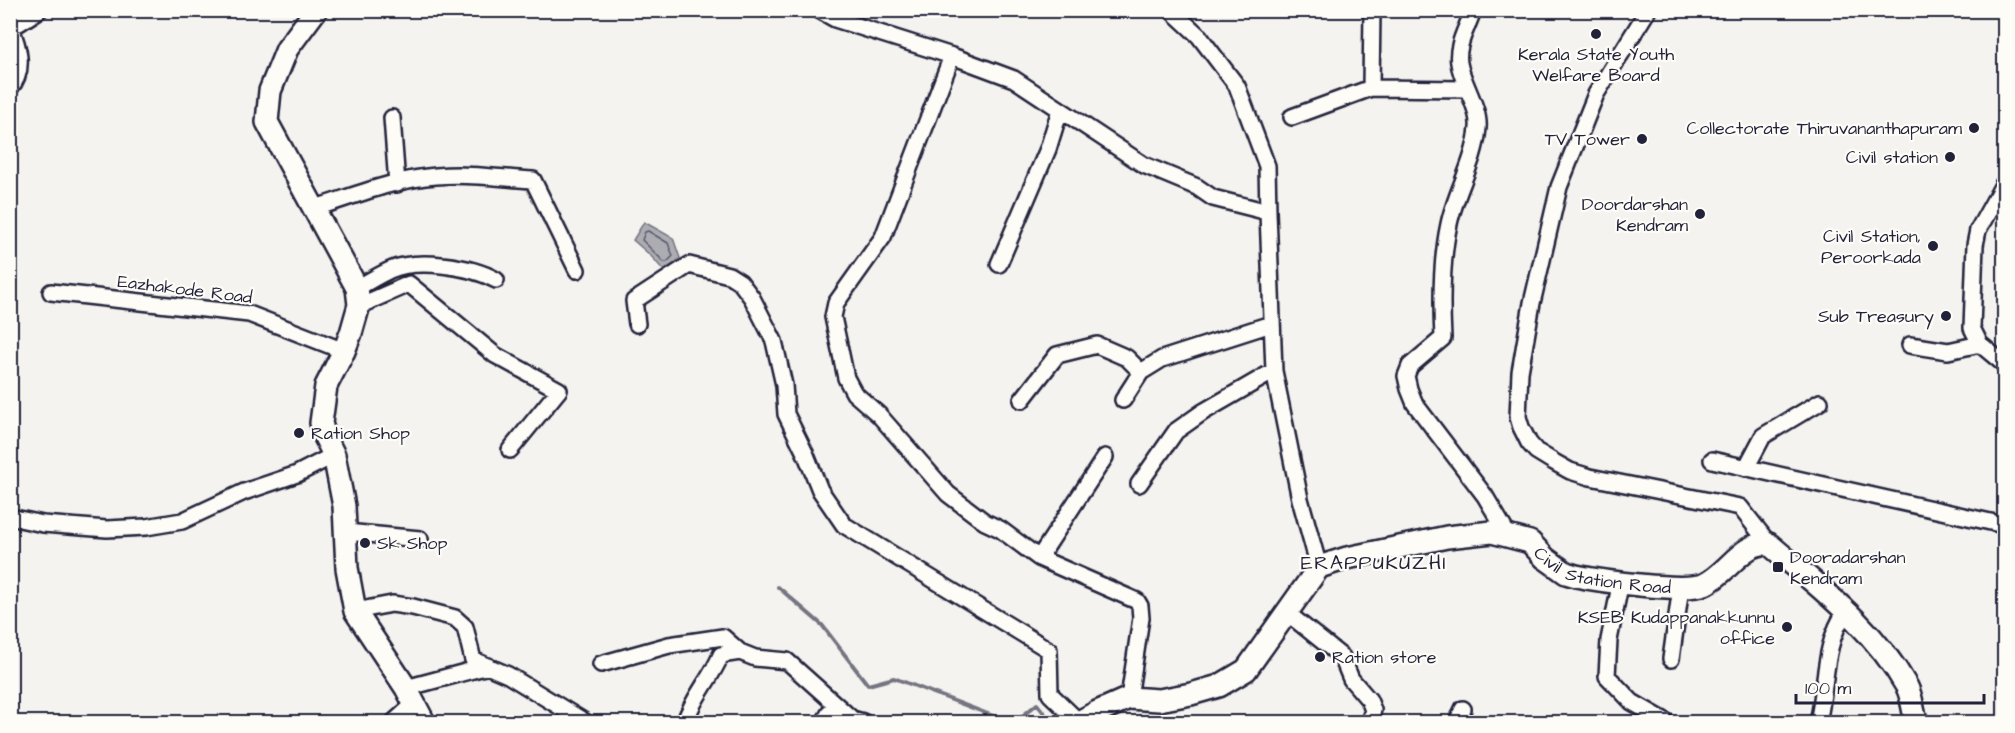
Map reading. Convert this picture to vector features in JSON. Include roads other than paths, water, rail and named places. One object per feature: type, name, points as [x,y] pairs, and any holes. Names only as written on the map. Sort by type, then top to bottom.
[{"type":"main road","points":[[316,10],[287,50],[270,91],[267,122],[315,208],[358,297],[344,351],[326,386],[321,423],[334,455],[344,506],[347,568],[355,611],[415,705]]},
{"type":"main road","name":"Civil Station Road","points":[[1319,567],[1347,558],[1447,537],[1492,532],[1530,542],[1545,558],[1566,573],[1587,578],[1681,587],[1704,584],[1725,571],[1749,547],[1758,543],[1769,544]]},
{"type":"main road","points":[[1769,544],[1846,611],[1882,649],[1907,687],[1913,700],[1917,723]]},
{"type":"main road","points":[[1079,723],[1129,698],[1159,699],[1191,694],[1220,686],[1246,670],[1319,567]]},
{"type":"street","points":[[10,88],[18,74],[20,61],[17,43],[10,25],[19,23],[39,10]]},
{"type":"street","points":[[819,10],[836,19],[952,56],[1014,79],[1144,165],[1197,187],[1213,198],[1268,212]]},
{"type":"street","points":[[1171,10],[1199,36],[1237,87],[1267,166],[1274,370],[1300,499],[1319,567]]},
{"type":"street","points":[[1371,88],[1372,10]]},
{"type":"street","points":[[1473,10],[1460,43],[1458,61],[1478,126],[1472,157],[1449,223],[1441,288],[1443,338],[1410,366],[1406,376],[1415,404],[1485,496],[1508,535]]},
{"type":"street","points":[[1648,10],[1596,94],[1559,187],[1532,303],[1520,372],[1518,417],[1529,443],[1536,451],[1570,471],[1740,507],[1769,544]]},
{"type":"street","points":[[952,56],[883,237],[836,303],[833,317],[846,378],[855,393],[879,415],[948,494],[985,522],[1000,529],[1040,558],[1137,601],[1141,618],[1129,698]]},
{"type":"street","points":[[1292,117],[1371,88],[1467,89]]},
{"type":"street","points":[[999,264],[1048,148],[1060,110]]},
{"type":"street","points":[[392,118],[397,184]]},
{"type":"street","points":[[315,208],[397,184],[435,176],[533,180],[577,270]]},
{"type":"street","points":[[2004,183],[1978,230],[1975,245],[1972,328],[1980,344],[2004,364]]},
{"type":"street","points":[[358,297],[391,269],[412,264],[484,273],[496,280]]},
{"type":"street","points":[[637,324],[634,301],[689,265],[729,275],[740,282],[752,298],[774,340],[784,385],[786,414],[820,490],[844,525],[1049,650],[1050,694],[1079,723]]},
{"type":"street","points":[[358,297],[409,284],[495,355],[560,390],[510,450]]},
{"type":"street","name":"Eazhakode Road","points":[[51,292],[249,314],[344,351]]},
{"type":"street","points":[[1123,400],[1141,372],[1162,359],[1271,324]]},
{"type":"street","points":[[1910,345],[1948,351],[1980,344]]},
{"type":"street","points":[[1022,400],[1057,355],[1097,345],[1127,358],[1141,372]]},
{"type":"street","points":[[1139,484],[1176,431],[1203,412],[1274,370]]},
{"type":"street","points":[[1746,468],[1762,436],[1820,402]]},
{"type":"street","points":[[10,517],[26,521],[107,529],[146,527],[182,521],[244,492],[297,474],[334,455]]},
{"type":"street","points":[[1040,558],[1106,457]]},
{"type":"street","points":[[1712,460],[2004,525]]},
{"type":"street","points":[[346,532],[420,539]]},
{"type":"street","points":[[1621,582],[1609,640],[1607,676],[1632,702],[1667,723]]},
{"type":"street","points":[[1671,659],[1681,587]]},
{"type":"street","points":[[355,611],[392,604],[455,618],[465,627],[473,660],[508,675],[585,723]]},
{"type":"street","points":[[1818,723],[1827,659],[1838,623],[1846,611]]},
{"type":"street","points":[[1286,612],[1342,657],[1351,679],[1369,700],[1373,710],[1369,723]]},
{"type":"street","points":[[601,664],[669,645],[723,637],[740,652],[755,658],[787,661],[852,719],[863,723]]},
{"type":"street","points":[[685,723],[693,701],[721,655],[740,652]]},
{"type":"street","points":[[394,723],[415,705],[488,666]]},
{"type":"street","points":[[824,723],[835,705]]},
{"type":"water","points":[[644,222],[673,238],[680,258],[666,273],[633,240]]},
{"type":"waterway","points":[[778,587],[822,625],[868,685],[894,678],[1009,722]]},
{"type":"waterway","points":[[1015,722],[1037,704],[1051,722]]},
{"type":"place","name":"Kerala State Youth Welfare Board","points":[[1596,34]]},
{"type":"place","name":"Collectorate Thiruvananthapuram","points":[[1974,128]]},
{"type":"place","name":"TV Tower","points":[[1642,139]]},
{"type":"place","name":"Civil station","points":[[1950,157]]},
{"type":"place","name":"Doordarshan Kendram","points":[[1700,214]]},
{"type":"place","name":"Civil Station, Peroorkada","points":[[1933,246]]},
{"type":"place","name":"Sub Treasury","points":[[1946,316]]},
{"type":"place","name":"Ration Shop","points":[[299,433]]},
{"type":"place","name":"Sk Shop","points":[[365,543]]},
{"type":"place","name":"Dooradarshan Kendram","points":[[1778,567]]},
{"type":"place","name":"KSEB Kudappanakkunnu office","points":[[1787,627]]},
{"type":"place","name":"Ration store","points":[[1320,657]]},
{"type":"district","name":"ERAPPUKUZHI","points":[[1374,562]]}]
